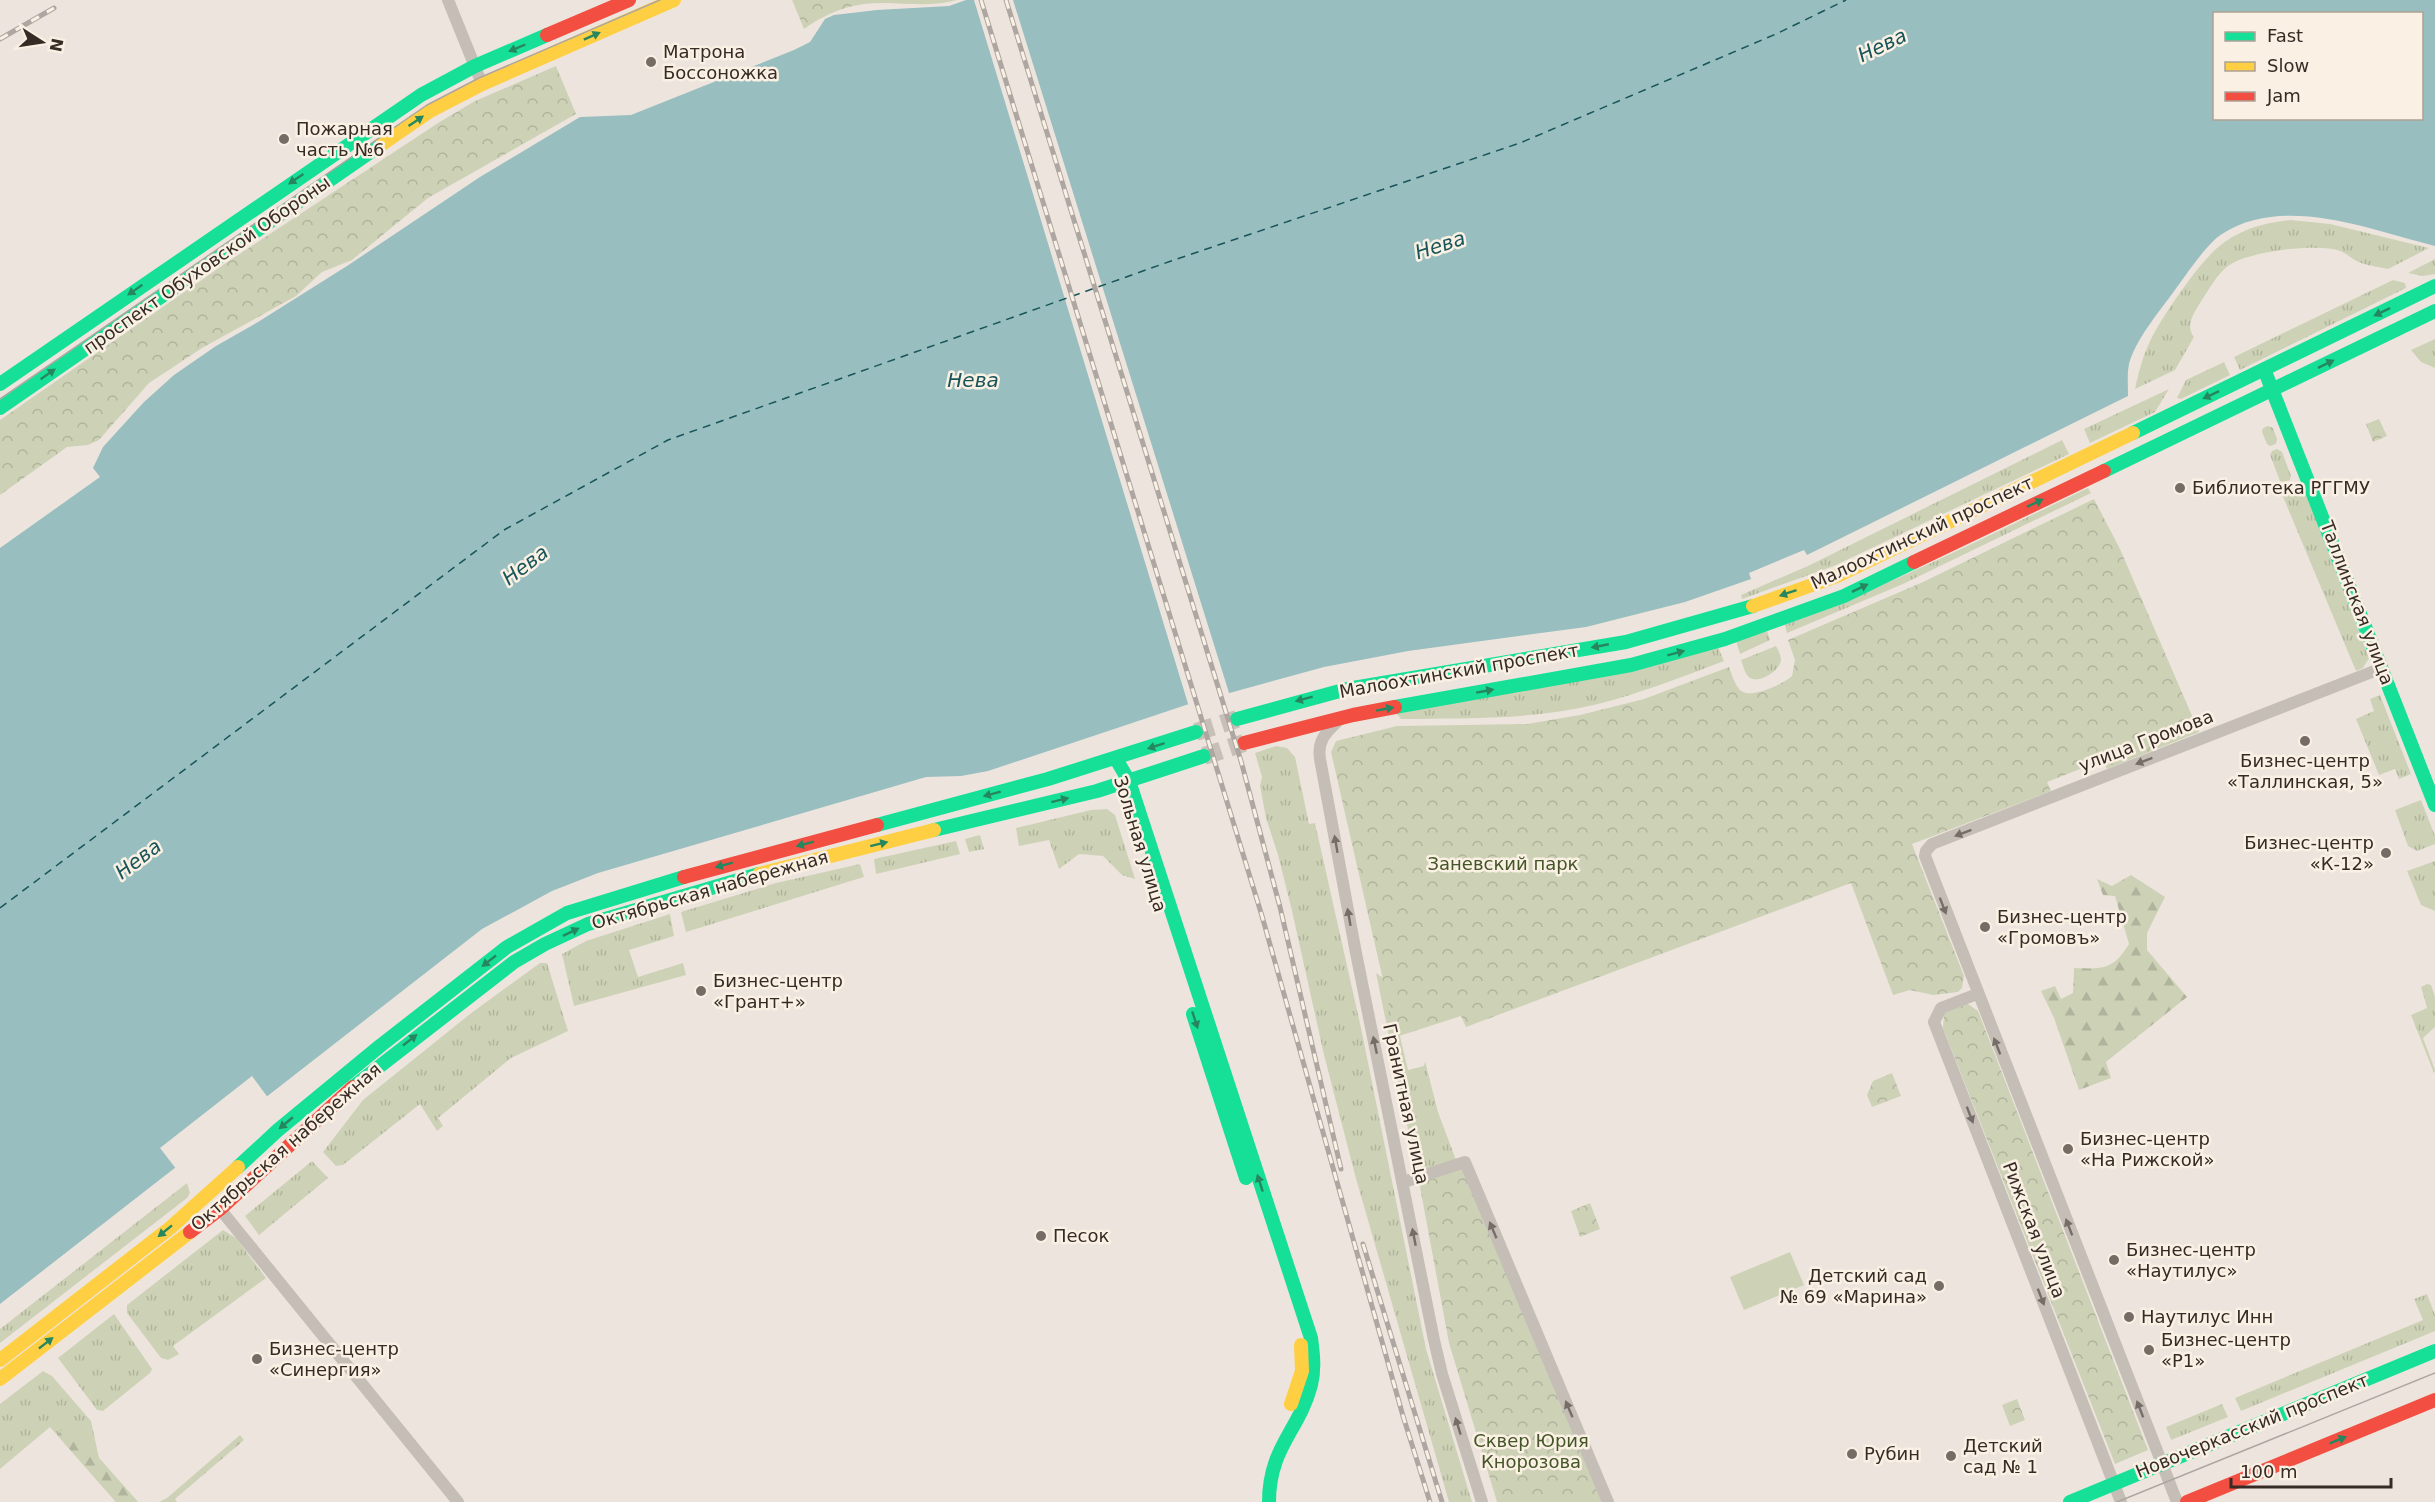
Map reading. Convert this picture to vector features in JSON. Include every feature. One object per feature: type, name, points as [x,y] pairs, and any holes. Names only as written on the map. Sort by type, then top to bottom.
[{"type":"main road","name":"проспект Обуховской Обороны","points":[[0,384],[421,95],[475,66],[629,0]]},
{"type":"main road","name":"проспект Обуховской Обороны","points":[[0,408],[422,117],[482,84],[674,0]]},
{"type":"main road","name":"Малоохтинский проспект","points":[[1237,719],[1277,706],[1347,689],[1626,642],[1736,612],[1837,576],[2435,286]]},
{"type":"main road","name":"Малоохтинский проспект","points":[[1244,743],[1342,717],[1631,665],[1725,639],[1845,596],[2435,311]]},
{"type":"main road","name":"Таллинская улица","points":[[2264,369],[2435,805]]},
{"type":"main road","name":"Октябрьская набережная","points":[[0,1360],[170,1228],[278,1130],[380,1046],[507,947],[567,913],[589,904],[675,879],[1048,779],[1196,732]]},
{"type":"main road","name":"Октябрьская набережная","points":[[0,1379],[220,1209],[364,1077],[514,962],[588,924],[678,896],[811,860],[1124,783],[1204,756]]},
{"type":"main road","name":"Зольная улица","points":[[1116,759],[1311,1338],[1314,1358],[1311,1387],[1273,1459],[1269,1476],[1269,1502]]},
{"type":"main road","name":"Зольная улица","points":[[1124,783],[1300,1343],[1302,1359],[1295,1398],[1270,1440]]},
{"type":"main road","name":"Новочеркасский проспект","points":[[2070,1502],[2435,1351]]},
{"type":"main road","points":[[2187,1502],[2435,1400]]},
{"type":"main road","points":[[1257,1502],[1258,1474],[1263,1456]]},
{"type":"street","points":[[448,0],[482,84]]},
{"type":"street","name":"улица Громова","points":[[1926,851],[1932,844],[2382,668]]},
{"type":"street","name":"Гранитная улица","points":[[1342,717],[1323,735],[1319,752],[1356,952],[1442,1374],[1482,1502]]},
{"type":"street","name":"Рижская улица","points":[[1926,851],[1925,862],[2177,1502]]},
{"type":"street","name":"Рижская улица","points":[[1977,993],[1941,1008],[1934,1022],[2121,1502]]},
{"type":"street","points":[[1404,1182],[1465,1162],[1608,1502]]},
{"type":"street","points":[[220,1209],[458,1502]]},
{"type":"green space","points":[[792,0],[957,0],[934,4],[856,5],[832,13],[804,29]]},
{"type":"green space","points":[[556,66],[576,114],[428,198],[352,260],[322,272],[296,296],[202,348],[149,383],[99,440],[88,445],[67,447],[0,495],[0,420],[226,263],[438,123],[475,101]]},
{"type":"green space","points":[[2291,220],[2330,224],[2429,248],[2388,269],[2361,263],[2340,251],[2326,248],[2281,250],[2250,256],[2238,261],[2220,273],[2195,311],[2190,324],[2194,337],[2175,370],[2135,389],[2142,362],[2156,330],[2189,280],[2212,253],[2224,243],[2252,228]]},
{"type":"green space","points":[[2435,259],[2435,274],[2423,276],[2408,273]]},
{"type":"green space","points":[[2393,280],[2405,283],[2406,288],[2240,370],[2234,357]]},
{"type":"green space","points":[[2435,339],[2435,368],[2421,362],[2411,350]]},
{"type":"green space","points":[[2224,362],[2230,375],[2181,399],[2177,398],[2186,380]]},
{"type":"green space","points":[[2169,389],[2155,412],[2090,443],[2084,429]]},
{"type":"green space","points":[[2379,419],[2387,436],[2373,442],[2366,424]]},
{"type":"green space","points":[[2268,426],[2273,428],[2277,439],[2276,444],[2270,446],[2262,432],[2263,428]]},
{"type":"green space","points":[[2062,440],[2069,454],[1834,566],[1742,599],[1741,595],[1810,565]]},
{"type":"green space","points":[[2277,449],[2282,452],[2291,476],[2290,480],[2284,482],[2280,481],[2270,455]]},
{"type":"green space","points":[[2303,484],[2369,658],[2363,668],[2356,671],[2281,492]]},
{"type":"green space","points":[[2088,488],[2091,493],[1903,584],[1787,633],[1785,625],[1900,577]]},
{"type":"green space","name":"Заневский парк","points":[[2094,499],[2120,549],[2199,732],[2107,769],[2103,760],[2047,782],[2051,791],[1912,844],[1964,976],[1962,988],[1958,992],[1933,995],[1910,990],[1893,995],[1851,883],[1466,1027],[1461,1016],[1396,1037],[1331,752],[1336,741],[1397,726],[1527,724],[1580,715],[1644,699],[1729,667],[1739,689],[1750,693],[1766,690],[1792,676],[1795,660],[1788,640],[1923,582]]},
{"type":"green space","points":[[1767,631],[1770,640],[1740,654],[1736,641]]},
{"type":"green space","points":[[1776,646],[1781,660],[1777,668],[1764,678],[1748,677],[1741,660]]},
{"type":"green space","points":[[1718,647],[1724,661],[1630,695],[1598,704],[1525,716],[1401,719],[1397,714]]},
{"type":"green space","points":[[2380,695],[2411,774],[2399,779],[2395,769],[2379,775],[2356,719],[2374,711],[2370,699]]},
{"type":"green space","points":[[1276,746],[1287,748],[1295,757],[1309,824],[1315,823],[1361,1028],[1426,1349],[1472,1502],[1449,1502],[1355,1175],[1260,786],[1262,777],[1255,753]]},
{"type":"green space","points":[[2421,800],[2435,836],[2435,844],[2417,851],[2408,846],[2395,810]]},
{"type":"green space","points":[[1107,809],[1115,815],[1135,879],[1122,875],[1103,856],[1079,854],[1059,869],[1049,840],[1019,846],[1016,828],[1091,810]]},
{"type":"green space","points":[[980,835],[984,849],[969,852],[965,839]]},
{"type":"green space","points":[[956,841],[960,854],[876,874],[874,859]]},
{"type":"green space","points":[[2435,861],[2435,911],[2421,905],[2407,871]]},
{"type":"green space","points":[[860,864],[864,877],[686,932],[681,912],[776,883]]},
{"type":"green space","points":[[2131,875],[2165,897],[2147,933],[2147,950],[2187,997],[2106,1062],[2111,1078],[2079,1090],[2054,1018],[2041,991],[2055,986],[2061,999],[2073,993],[2074,968],[2100,968],[2112,963],[2123,953],[2129,944],[2115,896],[2103,895],[2097,879],[2112,886]]},
{"type":"green space","points":[[670,914],[674,936],[629,950],[638,977],[683,963],[686,975],[574,1006],[562,954],[586,941]]},
{"type":"green space","points":[[540,963],[547,963],[568,1031],[511,1058],[438,1118],[443,1126],[437,1131],[420,1104],[343,1165],[336,1166],[323,1152],[363,1100],[470,1014]]},
{"type":"green space","points":[[1376,973],[1383,978],[1396,1036],[1400,1036],[1408,1070],[1424,1066],[1425,1061],[1438,1112],[1456,1160],[1419,1172],[1416,1168]]},
{"type":"green space","points":[[2431,985],[2435,997],[2435,1027],[2423,1038],[2435,1070],[2434,1073],[2411,1015],[2427,1008],[2421,987]]},
{"type":"green space","points":[[1961,1004],[1968,1004],[1978,1011],[2148,1450],[2115,1464],[1943,1028],[1944,1014]]},
{"type":"green space","points":[[1892,1073],[1901,1096],[1872,1107],[1867,1095],[1873,1081]]},
{"type":"green space","points":[[312,1161],[328,1178],[259,1235],[245,1216]]},
{"type":"green space","name":"Сквер Юрия Кнорозова","points":[[1463,1169],[1602,1502],[1497,1502],[1449,1343],[1420,1187],[1422,1181]]},
{"type":"green space","points":[[187,1183],[190,1193],[187,1198],[0,1343],[0,1329]]},
{"type":"green space","points":[[1590,1203],[1600,1229],[1580,1237],[1571,1211]]},
{"type":"green space","points":[[223,1230],[236,1238],[266,1278],[173,1346],[179,1354],[168,1360],[161,1358],[127,1313],[127,1305]]},
{"type":"green space","points":[[1790,1252],[1804,1285],[1744,1310],[1730,1277]]},
{"type":"green space","points":[[2427,1294],[2435,1315],[2435,1331],[2241,1411],[2235,1398],[2423,1320],[2414,1299]]},
{"type":"green space","points":[[114,1314],[152,1369],[103,1411],[97,1410],[58,1358]]},
{"type":"green space","points":[[43,1371],[52,1376],[91,1421],[99,1458],[138,1502],[116,1502],[50,1427],[0,1469],[0,1404]]},
{"type":"green space","points":[[2017,1399],[2025,1420],[2010,1426],[2002,1405]]},
{"type":"green space","points":[[2222,1404],[2228,1417],[2171,1440],[2166,1427]]},
{"type":"green space","points":[[72,1426],[85,1437],[99,1458],[138,1502],[116,1502],[57,1435],[64,1428]]},
{"type":"green space","points":[[240,1435],[244,1440],[175,1499],[177,1502],[159,1502],[167,1498]]},
{"type":"water","name":"Нева","points":[[966,0],[2435,0],[2435,246],[2327,219],[2300,216],[2272,217],[2246,222],[2222,234],[2209,245],[2148,328],[2136,346],[2129,364],[2128,396],[1807,555],[1804,550],[1749,573],[1751,579],[1685,602],[1586,627],[1408,651],[1324,667],[1186,705],[988,771],[961,776],[926,777],[598,873],[552,891],[482,929],[0,1304],[0,548],[100,477],[93,468],[103,447],[144,402],[174,375],[216,346],[347,266],[480,177],[580,117],[631,115],[794,50],[810,42],[825,19],[834,15],[949,6]]},
{"type":"pier","points":[[974,0],[1013,0],[1230,696],[1189,707]]},
{"type":"pier","points":[[252,1076],[269,1099],[177,1170],[160,1148]]},
{"type":"ferry route","points":[[0,908],[504,530],[668,440],[1171,261],[1520,143],[1776,34],[1846,0]]},
{"type":"tunnel","points":[[1196,732],[1237,719]]},
{"type":"tunnel","points":[[1204,756],[1244,743]]},
{"type":"tram line","points":[[0,399],[427,105],[479,78],[660,0]]},
{"type":"tram line","points":[[2117,1502],[2435,1373]]},
{"type":"railway","points":[[981,0],[1262,916],[1403,1416],[1430,1502]]},
{"type":"railway","points":[[1006,0],[1241,761],[1280,907],[1341,1169]]},
{"type":"railway","points":[[0,39],[54,8]]},
{"type":"railway","points":[[1363,1244],[1442,1502]]},
{"type":"traffic: fast","points":[[0,384],[421,95],[475,66],[547,35]]},
{"type":"traffic: fast","points":[[0,408],[382,144]]},
{"type":"traffic: fast","points":[[2133,433],[2435,286]]},
{"type":"traffic: fast","points":[[2104,471],[2435,311]]},
{"type":"traffic: fast","points":[[2264,369],[2435,805]]},
{"type":"traffic: fast","points":[[1395,707],[1631,665],[1725,639],[1844,596],[1914,562]]},
{"type":"traffic: fast","points":[[1237,719],[1347,689],[1626,642],[1753,606]]},
{"type":"traffic: fast","points":[[877,825],[1048,779],[1196,732]]},
{"type":"traffic: fast","points":[[934,830],[1097,791],[1204,756]]},
{"type":"traffic: fast","points":[[1116,759],[1129,781],[1311,1338],[1313,1355],[1311,1385],[1306,1401],[1279,1453],[1270,1483],[1269,1502]]},
{"type":"traffic: fast","points":[[353,1087],[514,962],[545,944],[588,924],[759,874]]},
{"type":"traffic: fast","points":[[238,1167],[278,1130],[380,1046],[507,947],[567,913],[684,877]]},
{"type":"traffic: fast","points":[[1193,1014],[1246,1178]]},
{"type":"traffic: fast","points":[[2070,1502],[2435,1351]]},
{"type":"traffic: slow","points":[[382,144],[430,111],[482,84],[674,0]]},
{"type":"traffic: slow","points":[[1753,606],[1837,576],[2133,433]]},
{"type":"traffic: slow","points":[[759,874],[934,830]]},
{"type":"traffic: slow","points":[[0,1360],[170,1228],[238,1167]]},
{"type":"traffic: slow","points":[[0,1379],[190,1232]]},
{"type":"traffic: slow","points":[[1291,1404],[1302,1371],[1301,1345]]},
{"type":"traffic: jam","points":[[547,35],[629,0]]},
{"type":"traffic: jam","points":[[1914,562],[2104,471]]},
{"type":"traffic: jam","points":[[1244,743],[1353,715],[1395,707]]},
{"type":"traffic: jam","points":[[684,877],[877,825]]},
{"type":"traffic: jam","points":[[190,1232],[220,1209],[353,1087]]},
{"type":"traffic: jam","points":[[2187,1502],[2435,1400]]},
{"type":"place","name":"Матрона Боссоножка","points":[[651,62]]},
{"type":"place","name":"Пожарная часть №6","points":[[284,139]]},
{"type":"place","name":"Библиотека РГГМУ","points":[[2180,488]]},
{"type":"place","name":"Бизнес-центр «Таллинская, 5»","points":[[2305,741]]},
{"type":"place","name":"Бизнес-центр «К-12»","points":[[2386,853]]},
{"type":"place","name":"Бизнес-центр «Громовъ»","points":[[1985,927]]},
{"type":"place","name":"Бизнес-центр «Грант+»","points":[[701,991]]},
{"type":"place","name":"Бизнес-центр «На Рижской»","points":[[2068,1149]]},
{"type":"place","name":"Песок","points":[[1041,1236]]},
{"type":"place","name":"Бизнес-центр «Наутилус»","points":[[2114,1260]]},
{"type":"place","name":"Детский сад № 69 «Марина»","points":[[1939,1286]]},
{"type":"place","name":"Наутилус Инн","points":[[2129,1317]]},
{"type":"place","name":"Бизнес-центр «Р1»","points":[[2149,1350]]},
{"type":"place","name":"Бизнес-центр «Синергия»","points":[[257,1359]]},
{"type":"place","name":"Рубин","points":[[1852,1454]]},
{"type":"place","name":"Детский сад № 1","points":[[1951,1456]]}]
